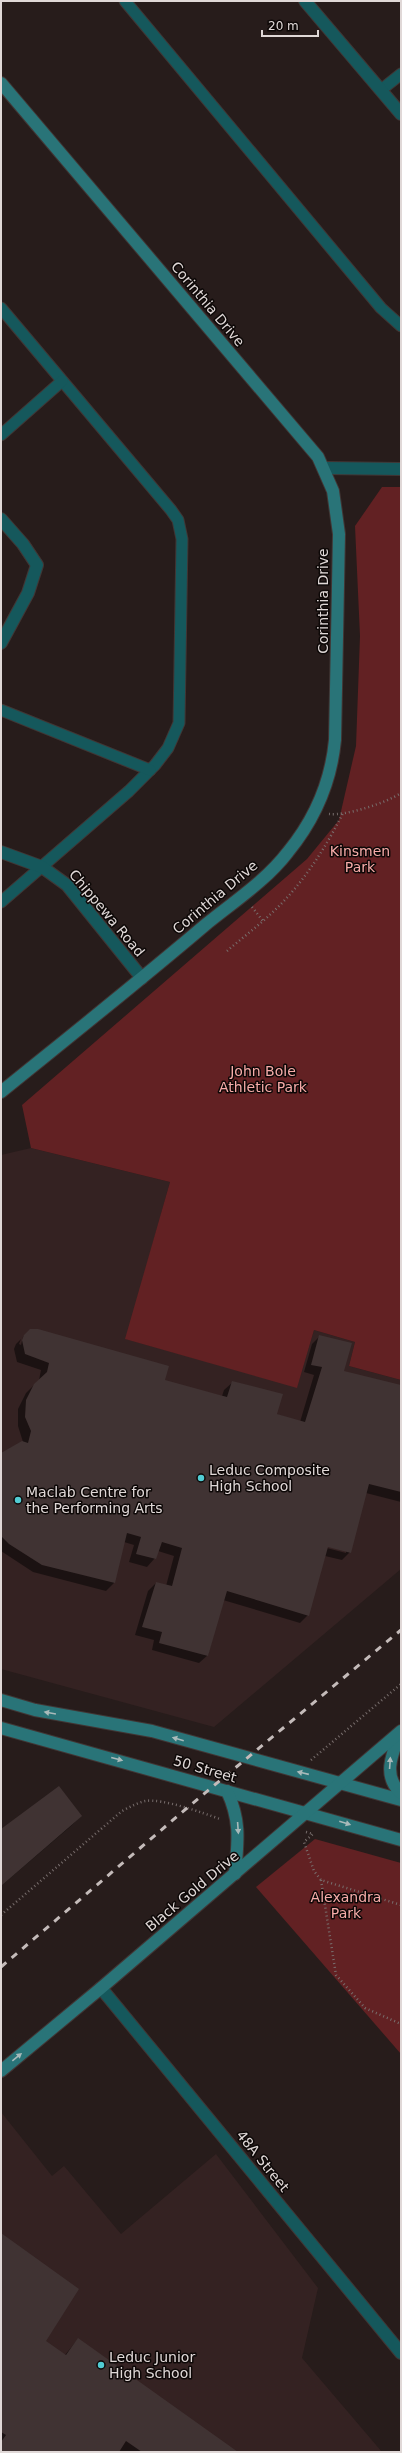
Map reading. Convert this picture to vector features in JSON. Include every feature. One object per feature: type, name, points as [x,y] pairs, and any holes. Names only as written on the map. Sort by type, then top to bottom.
[{"type":"main road","name":"Corinthia Drive","points":[[1,83],[318,457],[325,468],[333,492],[339,534],[337,705],[333,766],[326,789],[297,841],[273,868],[142,978],[1,1092]]},
{"type":"main road","name":"50 Street","points":[[1,1700],[36,1710],[152,1731],[341,1782],[401,1800]]},
{"type":"main road","name":"50 Street","points":[[1,1728],[401,1840]]},
{"type":"main road","points":[[401,1731],[390,1760],[390,1774],[395,1788],[401,1793]]},
{"type":"main road","name":"Black Gold Drive","points":[[1,2071],[307,1813],[401,1731]]},
{"type":"main road","points":[[227,1791],[237,1817],[239,1829],[235,1874]]},
{"type":"street","points":[[305,1],[401,114]]},
{"type":"street","points":[[325,468],[401,469]]},
{"type":"street","points":[[1,518],[37,565],[28,593],[1,642]]},
{"type":"street","name":"Chippewa Road","points":[[1,852],[42,867],[67,885],[142,978]]},
{"type":"street","name":"48A Street","points":[[101,1988],[401,2353]]},
{"type":"lane","points":[[125,1],[381,308],[401,326]]},
{"type":"lane","points":[[381,90],[401,74]]},
{"type":"lane","points":[[1,308],[178,520],[182,539],[179,723],[168,748],[150,770],[1,902]]},
{"type":"lane","points":[[1,435],[62,381]]},
{"type":"lane","points":[[1,710],[150,770]]},
{"type":"path","points":[[314,812],[337,815],[371,806],[401,793]]},
{"type":"path","points":[[227,951],[277,908],[291,892],[326,844],[343,813]]},
{"type":"path","points":[[296,1771],[401,1684]]},
{"type":"path","points":[[1,1914],[122,1811],[133,1805],[146,1801],[153,1801],[187,1808],[224,1820],[237,1817]]},
{"type":"path","points":[[290,1827],[313,1834],[304,1842],[314,1871],[321,1880],[336,1976],[365,2008],[401,2024]]},
{"type":"path","points":[[321,1880],[401,1905]]},
{"type":"shaded area","name":"Leduc Composite High School","points":[[31,1148],[170,1182],[126,1339],[297,1387],[314,1330],[355,1342],[349,1366],[401,1380],[401,1569],[214,1727],[1,1669],[1,1155]]},
{"type":"shaded area","points":[[1,2112],[52,2176],[64,2166],[121,2234],[216,2154],[318,2288],[302,2358],[382,2452],[1,2452]]},
{"type":"green space","name":"John Bole Athletic Park","points":[[382,487],[401,487],[401,1380],[349,1366],[355,1342],[314,1330],[297,1388],[125,1339],[170,1182],[31,1148],[22,1105],[307,859],[339,820],[356,746],[360,636],[355,526]]},
{"type":"green space","name":"Alexandra Park","points":[[315,1839],[401,1863],[401,2054],[256,1887]]},
{"type":"building","points":[[30,1329],[38,1329],[169,1366],[165,1380],[227,1397],[232,1381],[283,1394],[277,1414],[305,1422],[322,1367],[311,1365],[319,1335],[352,1343],[344,1371],[401,1385],[401,1492],[369,1484],[351,1553],[328,1547],[309,1616],[227,1591],[208,1656],[159,1643],[162,1632],[142,1627],[156,1582],[172,1586],[182,1548],[162,1542],[156,1559],[136,1554],[141,1537],[127,1533],[115,1583],[42,1565],[9,1544],[1,1536],[1,1453],[22,1441],[28,1443],[31,1431],[25,1417],[26,1400],[34,1384],[47,1372],[49,1363],[25,1354],[22,1340],[24,1335]]},
{"type":"building","points":[[59,1786],[82,1816],[1,1886],[1,1829]]},
{"type":"building","name":"Leduc Junior High School","points":[[1,2233],[79,2289],[46,2341],[66,2355],[78,2338],[238,2452],[142,2452],[126,2441],[119,2452],[1,2452],[1,2442],[6,2435],[1,2432]]},
{"type":"railway","points":[[1,1967],[187,1808],[401,1630]]},
{"type":"place","name":"Leduc Composite High School","points":[[201,1478]]},
{"type":"place","name":"Maclab Centre for the Performing Arts","points":[[18,1500]]},
{"type":"place","name":"Leduc Junior High School","points":[[101,2365]]},
{"type":"park label","name":"Kinsmen Park","points":[[360,860]]}]
